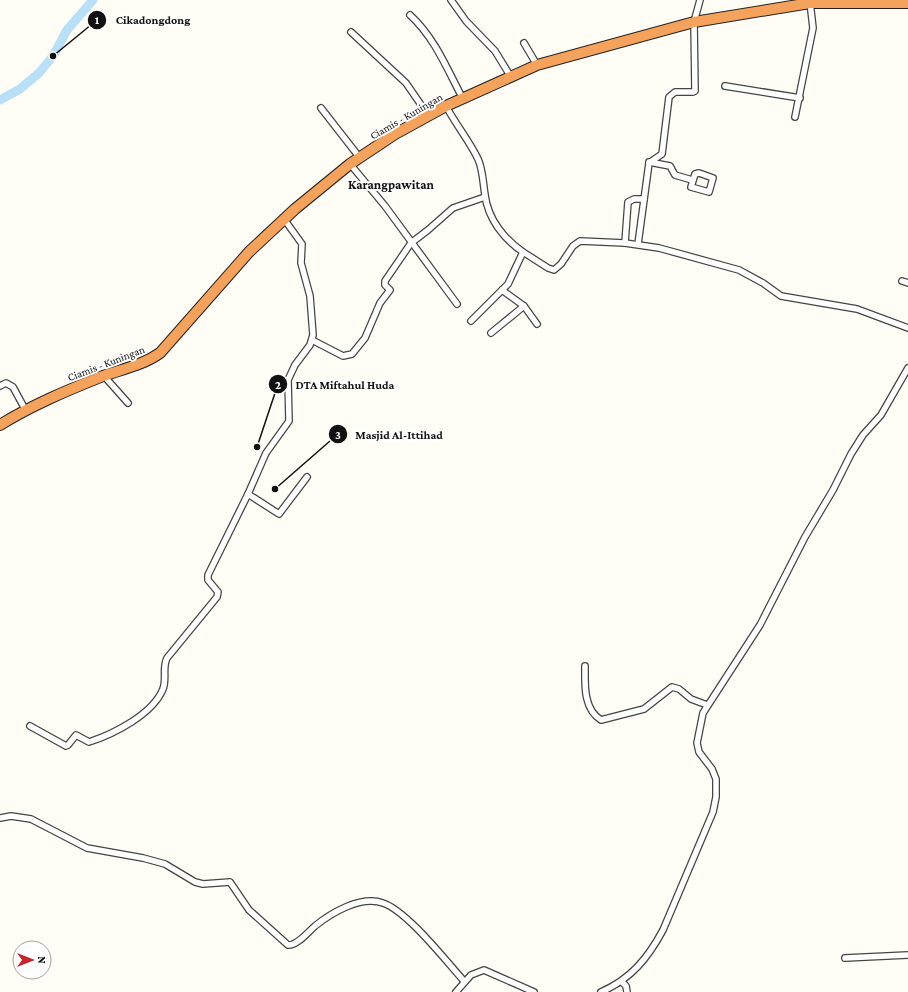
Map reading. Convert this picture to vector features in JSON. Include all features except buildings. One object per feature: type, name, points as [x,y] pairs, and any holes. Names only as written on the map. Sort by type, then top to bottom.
[{"type":"highway","name":"Ciamis - Kuningan","points":[[0,425],[38,404],[104,376],[141,364],[164,350],[249,252],[284,219],[350,164],[395,134],[446,106],[463,100],[537,65],[694,22],[810,2],[832,1],[908,3]]},
{"type":"street","points":[[451,0],[466,21],[495,51],[511,77]]},
{"type":"street","points":[[649,162],[662,154],[669,95],[675,92],[695,91],[694,22],[700,0]]},
{"type":"street","points":[[795,117],[800,98],[812,28],[810,2]]},
{"type":"street","points":[[410,15],[422,26],[433,41],[463,100]]},
{"type":"street","points":[[351,32],[398,75],[412,90],[428,115]]},
{"type":"street","points":[[524,43],[537,65]]},
{"type":"street","points":[[725,86],[800,98]]},
{"type":"street","points":[[446,106],[455,124],[478,159],[481,167],[485,197],[490,214],[500,232],[523,252],[548,268],[554,270],[561,264],[572,246],[580,241],[638,244],[675,251],[732,267],[763,283],[781,296],[857,309],[908,328]]},
{"type":"street","points":[[321,108],[360,158]]},
{"type":"street","points":[[649,162],[670,166],[676,175],[692,180]]},
{"type":"street","points":[[638,244],[649,162]]},
{"type":"street","points":[[350,164],[384,206],[457,304]]},
{"type":"street","points":[[312,340],[343,356],[352,354],[365,338],[380,303],[390,292],[390,289],[385,285],[385,281],[411,243],[453,208],[485,197]]},
{"type":"street","points":[[625,243],[628,202],[634,199],[644,199]]},
{"type":"street","points":[[30,726],[67,746],[76,735],[89,742],[111,735],[150,707],[159,696],[164,686],[164,665],[167,658],[217,597],[218,592],[208,580],[208,575],[248,494],[266,453],[289,421],[288,380],[294,365],[307,350],[312,340],[313,311],[301,262],[302,244],[284,219]]},
{"type":"street","points":[[471,322],[508,284],[523,252]]},
{"type":"street","points":[[502,290],[524,306],[537,324]]},
{"type":"street","points":[[491,333],[524,306]]},
{"type":"street","points":[[601,992],[622,982],[642,963],[659,937],[713,812],[716,797],[716,779],[712,769],[699,752],[697,743],[701,723],[707,705],[760,625],[805,537],[833,490],[851,454],[863,435],[881,415],[908,370]]},
{"type":"street","points":[[104,376],[128,403]]},
{"type":"street","points":[[0,386],[6,383],[12,387],[26,411]]},
{"type":"street","points":[[248,494],[279,514],[307,477]]},
{"type":"street","points":[[585,666],[585,694],[587,702],[601,720],[644,709],[672,687],[679,689],[691,699],[707,705]]},
{"type":"street","points":[[0,818],[10,816],[31,818],[87,848],[143,858],[165,864],[195,882],[203,884],[230,882],[249,910],[288,945],[294,944],[319,923],[338,912],[369,901],[383,903],[410,923],[464,981]]},
{"type":"street","points":[[845,958],[908,955]]},
{"type":"street","points":[[456,992],[464,981],[481,970],[487,970],[534,992]]},
{"type":"street","points":[[622,982],[626,986],[628,992]]},
{"type":"waterway","points":[[0,100],[20,89],[39,73],[53,56],[67,30],[93,0]]},
{"type":"place","name":"Cikadongdong","points":[[53,56]]},
{"type":"place","name":"DTA Miftahul Huda","points":[[257,447]]},
{"type":"place","name":"Masjid Al-Ittihad","points":[[275,489]]},
{"type":"district","name":"Karangpawitan","points":[[391,184]]}]
